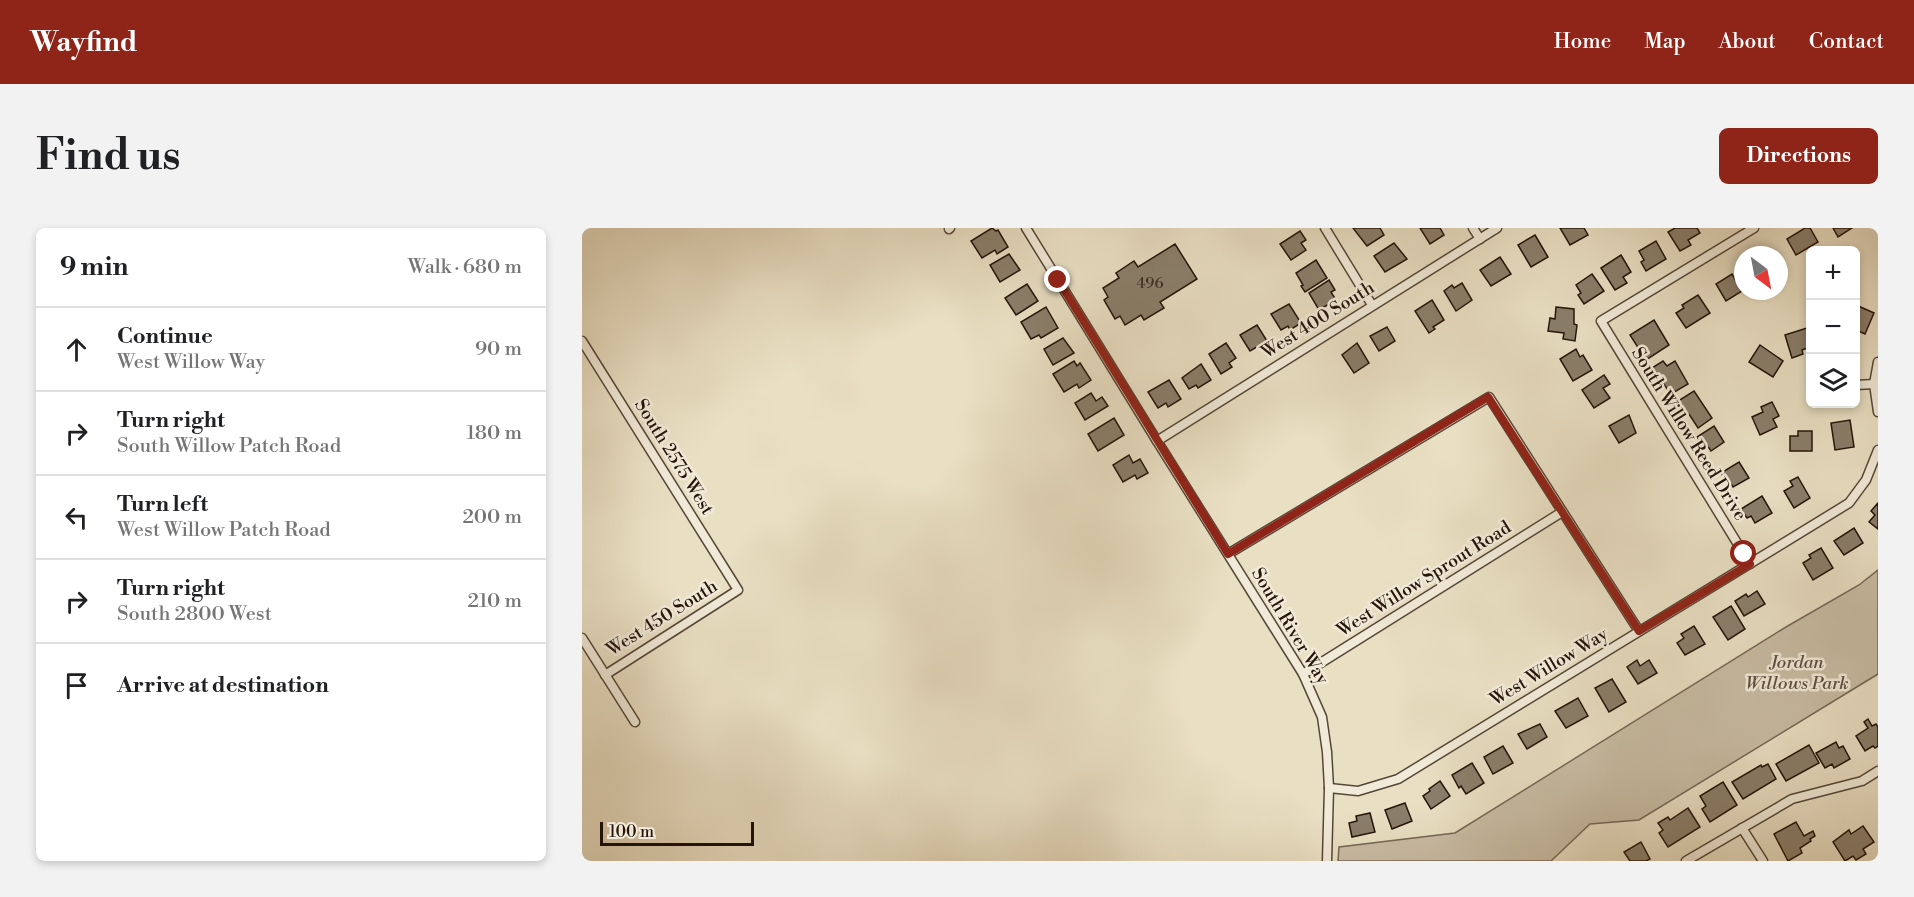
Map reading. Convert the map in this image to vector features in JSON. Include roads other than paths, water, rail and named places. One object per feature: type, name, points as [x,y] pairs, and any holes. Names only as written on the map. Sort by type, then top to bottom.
[{"type":"street","name":"South River Way","points":[[1026,228],[1156,441],[1303,674],[1322,717],[1328,752],[1327,861]]},
{"type":"street","points":[[1325,228],[1372,305]]},
{"type":"street","points":[[1473,228],[1480,239]]},
{"type":"street","name":"West 400 South","points":[[1156,441],[1497,228]]},
{"type":"street","name":"South Willow Reed Drive","points":[[1750,564],[1601,321],[1754,228]]},
{"type":"street","name":"South 2575 West","points":[[582,341],[738,590]]},
{"type":"street","points":[[1878,362],[1874,384],[1878,412]]},
{"type":"street","points":[[1860,385],[1874,384]]},
{"type":"street","points":[[1228,554],[1488,397],[1639,631]]},
{"type":"street","name":"West Willow Way","points":[[1329,788],[1358,791],[1398,779],[1750,564],[1849,503],[1866,480],[1878,450]]},
{"type":"street","name":"West Willow Sprout Road","points":[[1303,674],[1563,512]]},
{"type":"street","name":"West 450 South","points":[[605,675],[738,590]]},
{"type":"street","points":[[582,638],[635,722]]},
{"type":"street","points":[[1686,861],[1792,799],[1862,781],[1878,771]]},
{"type":"street","points":[[1742,828],[1763,861]]},
{"type":"park label","name":"Jordan Willows Park","points":[[1797,672]]}]
